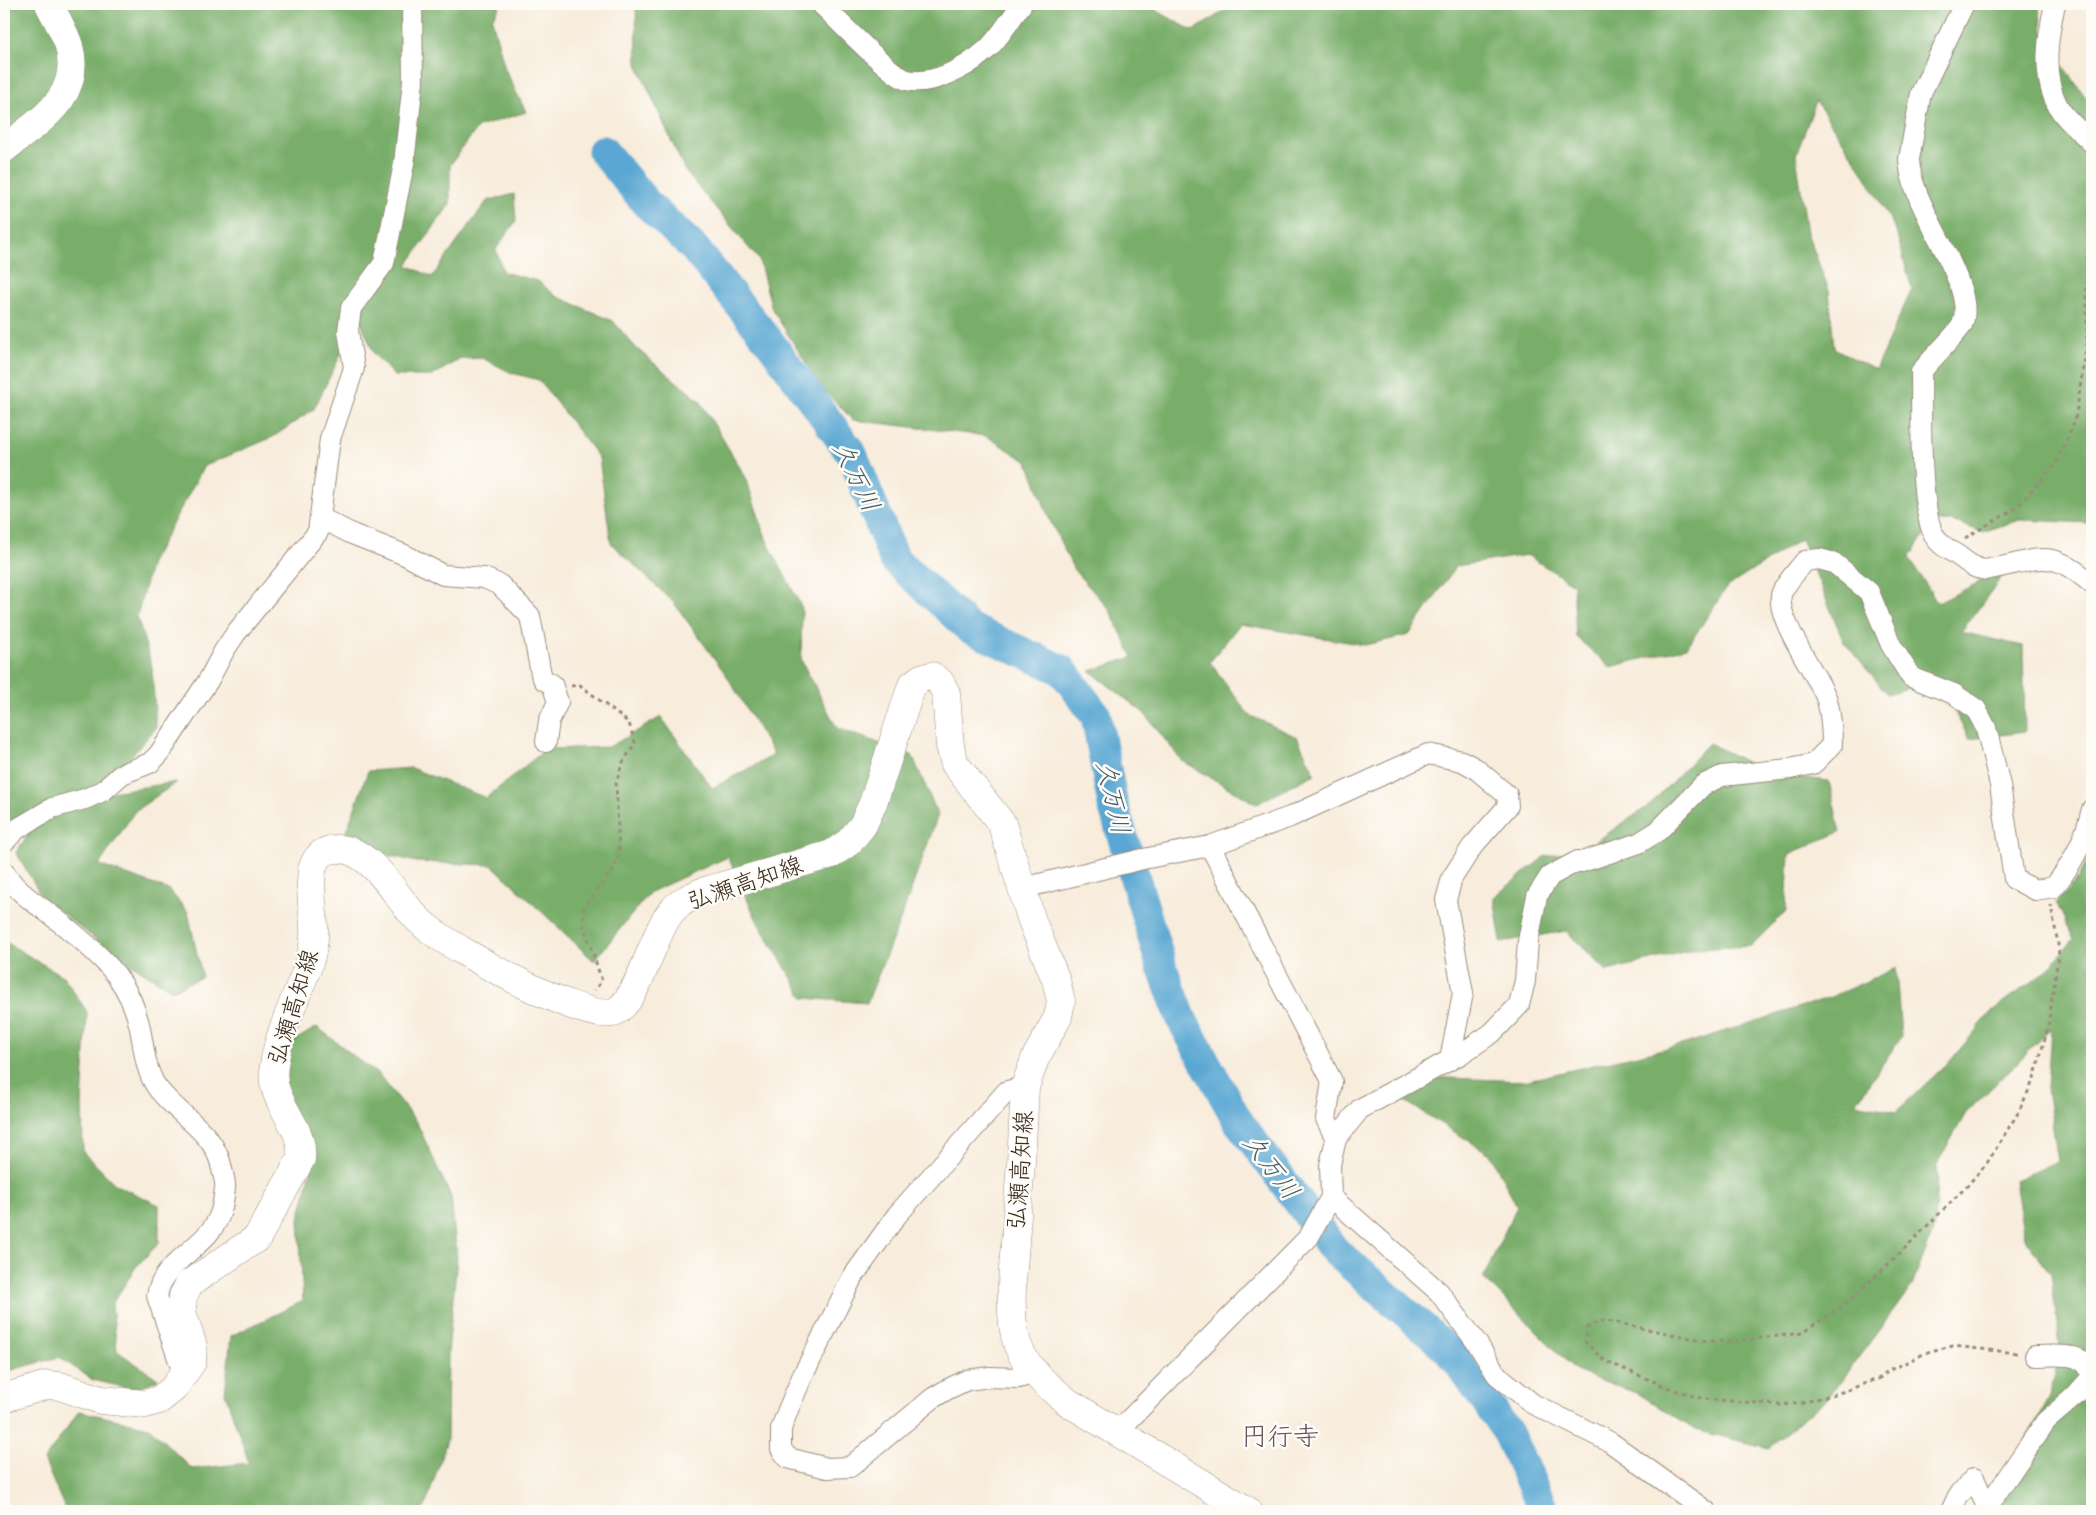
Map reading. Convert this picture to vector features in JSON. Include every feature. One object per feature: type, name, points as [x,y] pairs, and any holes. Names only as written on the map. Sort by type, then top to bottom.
[{"type":"main road","points":[[4,149],[61,101],[70,85],[72,64],[68,44],[49,4]]},
{"type":"main road","name":"弘瀬高知線","points":[[4,1398],[46,1385],[60,1386],[101,1400],[145,1404],[159,1400],[173,1389],[184,1376],[192,1362],[193,1346],[182,1312],[183,1296],[190,1283],[257,1238],[301,1159],[302,1146],[298,1131],[279,1100],[272,1070],[276,1048],[312,956],[315,932],[311,874],[316,860],[328,850],[342,849],[356,854],[373,866],[428,928],[481,961],[531,987],[585,1011],[600,1015],[614,1013],[625,1003],[635,987],[660,929],[670,913],[682,901],[702,892],[832,854],[849,842],[863,825],[873,803],[912,684],[921,678],[932,676],[940,682],[946,693],[950,746],[955,764],[1002,824],[1032,920],[1056,980],[1061,1000],[1058,1017],[1035,1059],[1025,1088],[1013,1272],[1015,1336],[1024,1358],[1046,1386],[1116,1433],[1248,1511]]},
{"type":"street","points":[[4,842],[17,829],[52,808],[86,799],[103,791],[122,774],[150,763],[159,754],[208,681],[236,633],[311,544],[318,532],[330,439],[354,368],[348,331],[351,308],[384,263],[404,164],[413,81],[412,4]]},
{"type":"street","points":[[821,4],[874,56],[906,80],[928,81],[959,68],[984,52],[1022,4]]},
{"type":"street","points":[[1964,4],[1921,93],[1909,159],[1909,170],[1919,203],[1959,280],[1964,309],[1962,325],[1921,372],[1924,488],[1929,520],[1937,541],[1974,567],[1988,570],[2026,560],[2048,558],[2072,567],[2092,584]]},
{"type":"street","points":[[2055,4],[2048,41],[2050,86],[2058,108],[2092,143]]},
{"type":"street","points":[[321,518],[352,534],[405,555],[443,574],[484,578],[500,585],[530,616],[541,674],[544,680],[552,684],[558,702],[549,721],[546,742]]},
{"type":"street","points":[[1116,1433],[1309,1237],[1330,1197],[1330,1165],[1336,1139],[1360,1109],[1450,1060],[1492,1033],[1519,1005],[1525,981],[1528,941],[1537,896],[1550,876],[1578,861],[1582,862],[1639,843],[1658,832],[1703,785],[1722,776],[1790,769],[1813,764],[1832,745],[1832,726],[1826,699],[1798,647],[1781,607],[1782,593],[1805,561],[1819,559],[1834,563],[1869,592],[1891,645],[1911,677],[1954,694],[1976,709],[1986,728],[2000,785],[2014,879],[2036,890],[2054,887],[2072,864],[2087,832],[2092,809]]},
{"type":"street","points":[[1023,888],[1143,859],[1210,846],[1290,817],[1428,754],[1462,761],[1475,768],[1507,795],[1508,806],[1472,847],[1452,878],[1446,900],[1463,993],[1450,1060]]},
{"type":"street","points":[[1210,846],[1332,1080],[1326,1120],[1336,1139]]},
{"type":"street","points":[[4,871],[11,884],[56,919],[117,977],[131,1000],[139,1024],[144,1053],[154,1083],[166,1101],[210,1139],[220,1157],[226,1186],[220,1215],[210,1230],[168,1270],[159,1284],[157,1296],[184,1376]]},
{"type":"street","points":[[1025,1088],[1007,1091],[897,1215],[865,1258],[852,1278],[802,1377],[781,1429],[781,1450],[788,1458],[827,1468],[850,1467],[933,1398],[948,1389],[967,1380],[990,1377],[1019,1378],[1036,1373]]},
{"type":"street","points":[[1330,1197],[1439,1292],[1497,1375],[1534,1404],[1610,1442],[1706,1511]]},
{"type":"street","points":[[1987,1509],[2046,1421],[2075,1396],[2092,1377],[2090,1368],[2083,1361],[2072,1356],[2035,1356]]},
{"type":"street","points":[[1951,1511],[1958,1496],[1974,1478],[1987,1509]]},
{"type":"path","points":[[1937,541],[1960,540],[2016,508],[2056,464],[2072,429],[2075,421],[2087,342],[2088,261],[2092,191]]},
{"type":"path","points":[[558,702],[572,684],[580,685],[628,723],[635,743],[622,764],[616,783],[619,853],[612,870],[584,907],[583,924],[602,981],[592,992]]},
{"type":"path","points":[[2035,1356],[1975,1347],[1953,1346],[1930,1351],[1890,1370],[1880,1378],[1842,1392],[1782,1405],[1705,1399],[1674,1390],[1604,1361],[1585,1342],[1588,1327],[1607,1320],[1700,1340],[1728,1342],[1802,1333],[1848,1302],[1898,1256],[1987,1163],[2018,1113],[2034,1079],[2048,1027],[2059,950],[2047,888]]},
{"type":"green space","points":[[4,4],[501,4],[492,19],[505,69],[526,112],[478,127],[450,165],[450,204],[407,265],[432,277],[487,201],[514,194],[516,221],[496,249],[503,272],[538,281],[556,296],[613,321],[637,349],[700,401],[745,476],[767,541],[802,608],[801,660],[837,728],[912,755],[938,815],[902,915],[867,1003],[804,998],[758,923],[728,857],[650,892],[594,961],[492,865],[416,862],[342,844],[368,771],[411,768],[486,798],[546,749],[609,747],[661,717],[712,788],[774,755],[727,676],[674,603],[611,543],[599,458],[539,380],[512,373],[482,358],[460,359],[432,376],[394,376],[374,354],[359,317],[314,409],[273,437],[204,466],[151,563],[137,616],[152,667],[156,728],[98,794],[177,782],[135,811],[99,865],[169,890],[188,912],[202,977],[172,990],[110,951],[42,897],[16,852],[41,816],[4,830]]},
{"type":"green space","points":[[636,4],[1145,4],[1193,31],[1235,4],[2038,4],[2045,41],[2092,106],[2092,526],[2090,523],[2020,520],[1982,532],[1952,521],[1933,522],[1909,558],[1938,603],[2009,567],[1961,632],[2023,646],[2025,732],[1969,739],[1939,680],[1887,694],[1844,642],[1801,539],[1727,587],[1687,647],[1610,667],[1576,637],[1573,584],[1527,555],[1456,566],[1409,635],[1365,645],[1240,624],[1210,662],[1249,715],[1297,737],[1315,774],[1256,804],[1181,760],[1144,713],[1090,671],[1133,657],[1109,609],[1074,570],[1049,518],[1028,462],[986,436],[853,420],[821,387],[772,309],[759,260],[685,171],[637,64]],"holes":[[[1816,101],[1861,169],[1895,228],[1912,289],[1875,370],[1834,348],[1829,290],[1807,233],[1796,155]]]},
{"type":"green space","points":[[1709,743],[1770,774],[1829,781],[1840,832],[1789,854],[1786,911],[1751,946],[1695,949],[1607,971],[1566,931],[1501,942],[1494,897],[1544,857],[1586,848],[1650,805]]},
{"type":"green space","points":[[2092,848],[2092,1511],[1997,1511],[2001,1487],[2049,1397],[2060,1346],[2051,1274],[2024,1238],[2015,1180],[2058,1162],[2047,1088],[2051,1029],[1966,1113],[1938,1162],[1934,1229],[1912,1286],[1828,1398],[1769,1448],[1695,1430],[1639,1394],[1576,1371],[1483,1278],[1517,1206],[1490,1154],[1403,1100],[1424,1077],[1524,1081],[1685,1044],[1831,997],[1896,968],[1901,1037],[1856,1103],[1896,1112],[1951,1060],[1992,1011],[2045,972],[2074,939],[2056,902],[2076,882]]},
{"type":"green space","points":[[4,941],[64,977],[87,1012],[82,1105],[83,1152],[116,1185],[159,1205],[159,1243],[136,1267],[112,1304],[117,1351],[158,1379],[135,1390],[93,1380],[59,1357],[8,1371],[4,1375]]},
{"type":"green space","points":[[317,1027],[380,1076],[417,1123],[451,1197],[457,1258],[448,1353],[447,1440],[425,1507],[421,1511],[66,1511],[44,1460],[79,1411],[149,1427],[192,1469],[249,1463],[225,1393],[231,1336],[303,1301],[299,1219],[316,1151],[284,1095],[282,1048]]},
{"type":"waterway","name":"久万川","points":[[603,151],[648,205],[694,248],[771,344],[852,454],[894,559],[969,628],[1062,670],[1096,716],[1113,805],[1162,968],[1183,1022],[1238,1121],[1335,1251],[1451,1352],[1508,1433],[1544,1511]]},
{"type":"district","name":"円行寺","points":[[1280,1436]]}]
